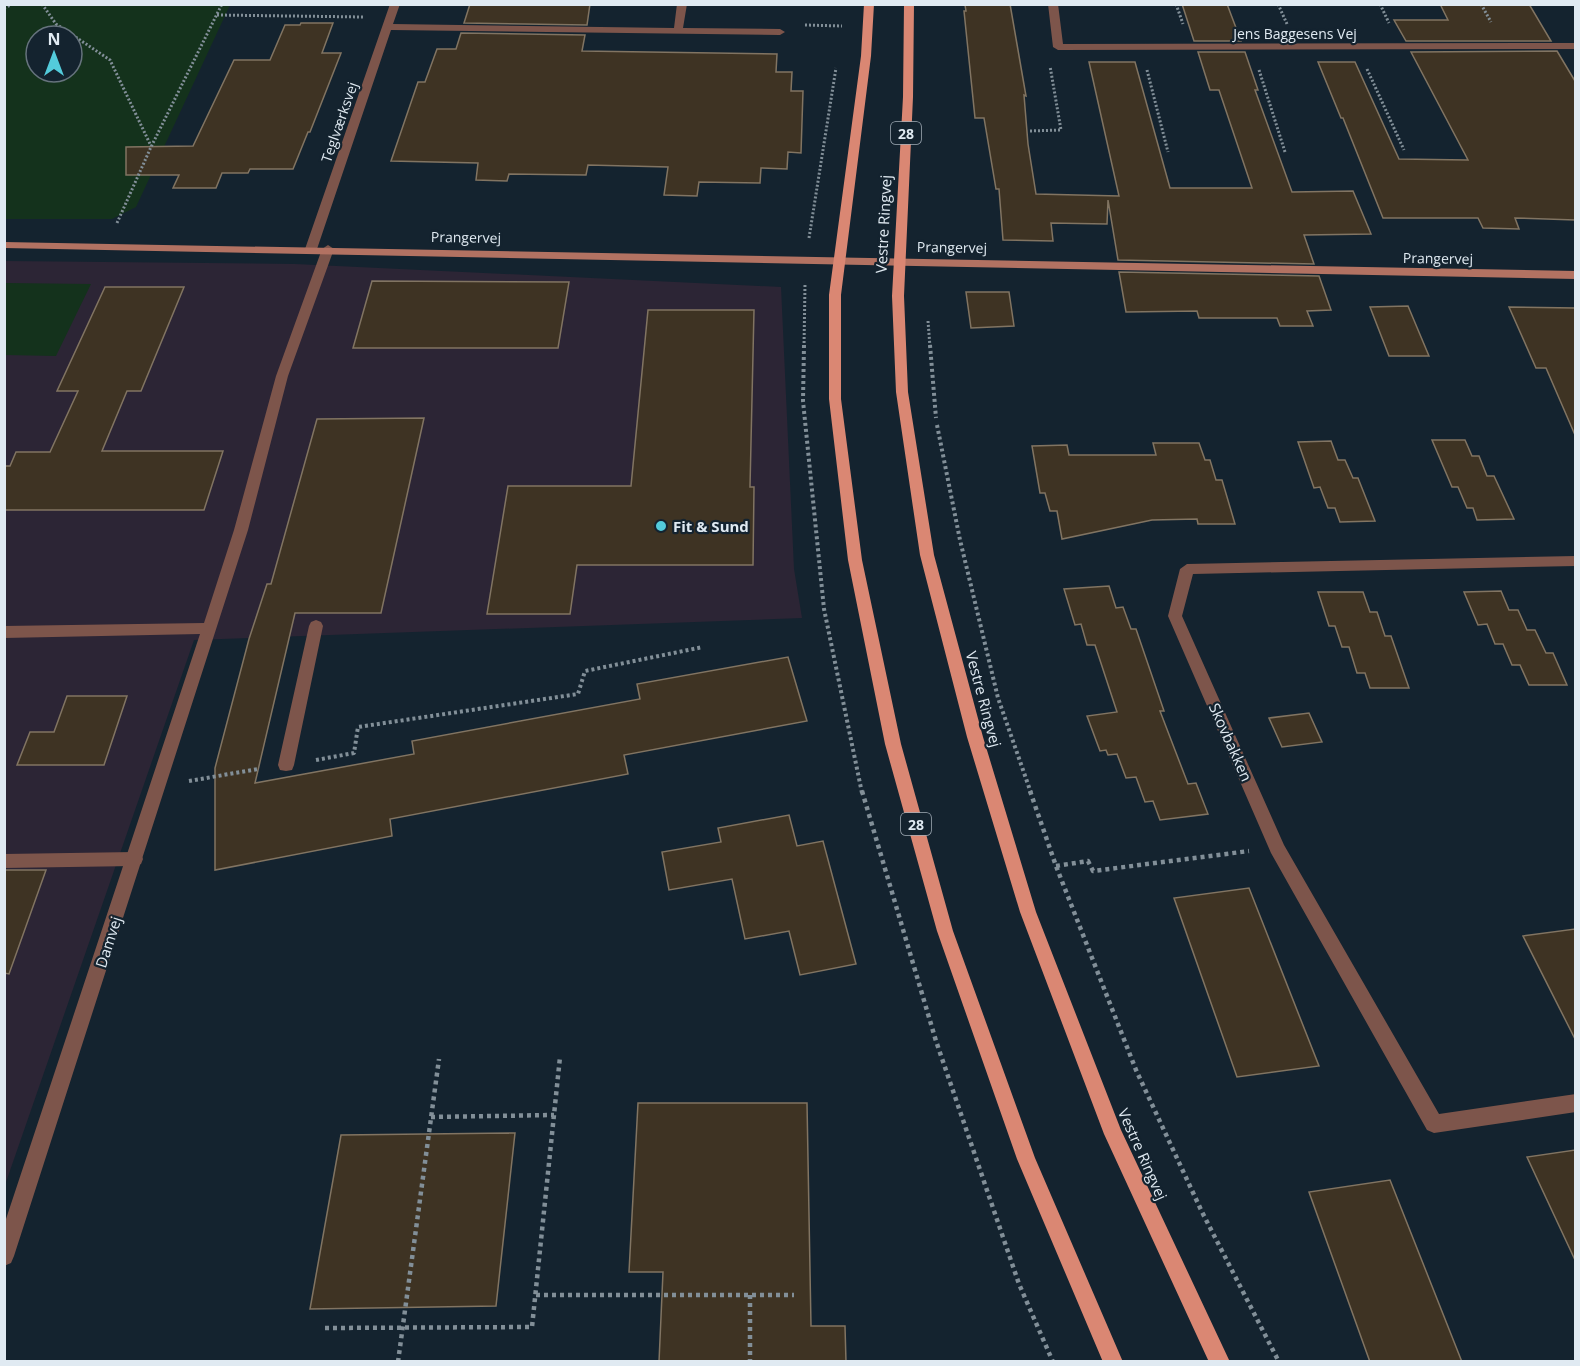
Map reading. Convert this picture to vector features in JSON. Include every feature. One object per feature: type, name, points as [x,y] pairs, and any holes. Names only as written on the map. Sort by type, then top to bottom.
[{"type":"main road","name":"28","points":[[869,4],[866,56],[835,295],[835,399],[855,560],[893,744],[945,931],[1026,1159],[1113,1362]]},
{"type":"main road","name":"Vestre Ringvej","points":[[909,4],[908,97],[898,261],[902,392],[927,555],[975,737],[1028,912],[1113,1134],[1220,1362]]},
{"type":"street","name":"Teglværksvej","points":[[311,249],[395,4]]},
{"type":"street","points":[[678,31],[682,4]]},
{"type":"street","points":[[1053,4],[1058,46]]},
{"type":"street","points":[[389,22],[780,32]]},
{"type":"street","name":"Jens Baggesens Vej","points":[[1058,46],[1575,46]]},
{"type":"street","name":"Prangervej","points":[[4,245],[328,249],[1575,275]]},
{"type":"street","name":"Damvej","points":[[4,1256],[210,628],[282,376],[328,249]]},
{"type":"street","name":"Skovbakken","points":[[1575,561],[1187,569],[1175,616],[1277,848],[1434,1124],[1575,1103]]},
{"type":"street","points":[[286,765],[316,626]]},
{"type":"street","points":[[4,632],[210,628]]},
{"type":"street","points":[[4,861],[135,859]]},
{"type":"path","points":[[4,8],[13,4]]},
{"type":"path","points":[[42,4],[56,24],[110,60],[151,147]]},
{"type":"path","points":[[107,246],[151,147],[222,4]]},
{"type":"path","points":[[217,15],[389,22]]},
{"type":"path","points":[[780,32],[786,24],[843,26],[844,15]]},
{"type":"path","points":[[1030,131],[1060,130],[1047,47],[1058,46]]},
{"type":"path","points":[[1141,46],[1168,152]]},
{"type":"path","points":[[1251,46],[1285,152]]},
{"type":"path","points":[[1357,46],[1404,150]]},
{"type":"path","points":[[810,224],[837,60]]},
{"type":"path","points":[[928,316],[936,420],[960,540],[998,698],[1056,866],[1136,1070],[1202,1212],[1279,1362]]},
{"type":"path","points":[[158,786],[354,753],[358,727],[578,694],[585,671],[704,647]]},
{"type":"path","points":[[1056,866],[1088,861],[1093,871],[1277,848]]},
{"type":"path","points":[[325,1328],[532,1327],[560,1057]]},
{"type":"path","points":[[398,1362],[439,1059]]},
{"type":"path","points":[[431,1117],[554,1115]]},
{"type":"path","points":[[536,1294],[794,1294]]},
{"type":"path","points":[[750,1294],[750,1362]]},
{"type":"shaded area","points":[[5,261],[295,264],[781,287],[794,569],[802,618],[194,640],[5,1185]]},
{"type":"green space","points":[[5,5],[230,5],[136,207],[112,219],[5,219]]},
{"type":"green space","points":[[5,283],[91,284],[56,356],[5,355]]},
{"type":"building","points":[[470,4],[590,4],[587,25],[464,23]]},
{"type":"building","points":[[1010,4],[1026,96],[1024,95],[1028,144],[1036,194],[1119,196],[1089,62],[1135,62],[1170,188],[1252,188],[1219,90],[1210,90],[1198,52],[1245,52],[1258,90],[1255,90],[1292,192],[1353,191],[1371,234],[1304,235],[1314,264],[1118,260],[1108,200],[1107,224],[1051,223],[1053,241],[1003,240],[999,189],[996,189],[984,118],[975,118],[964,11],[966,11],[965,5]]},
{"type":"building","points":[[1182,4],[1227,4],[1241,41],[1194,41]]},
{"type":"building","points":[[1440,4],[1529,4],[1551,41],[1406,41],[1394,20],[1448,20]]},
{"type":"building","points":[[301,23],[333,23],[322,53],[341,53],[293,169],[250,169],[248,173],[222,173],[216,188],[173,188],[179,175],[126,175],[126,147],[193,146],[234,60],[270,60],[285,25],[300,25]]},
{"type":"building","points":[[461,33],[585,35],[582,51],[777,54],[776,72],[792,72],[791,91],[803,91],[801,153],[788,152],[787,169],[761,168],[760,183],[699,182],[697,196],[664,195],[668,167],[588,165],[586,175],[509,174],[507,181],[476,180],[478,163],[391,161],[418,82],[425,82],[437,49],[456,49]]},
{"type":"building","points":[[1557,51],[1575,81],[1575,220],[1515,218],[1519,229],[1483,228],[1478,218],[1383,218],[1318,62],[1355,62],[1399,159],[1468,160],[1411,52]]},
{"type":"building","points":[[1119,272],[1319,276],[1331,310],[1307,311],[1313,326],[1280,326],[1277,318],[1199,318],[1197,311],[1126,312]]},
{"type":"building","points":[[372,281],[569,282],[558,348],[353,348]]},
{"type":"building","points":[[105,287],[184,287],[141,391],[127,391],[102,451],[223,451],[204,510],[4,510],[4,466],[10,466],[16,452],[50,452],[78,391],[57,391]]},
{"type":"building","points":[[966,292],[1009,292],[1014,326],[971,328]]},
{"type":"building","points":[[1408,306],[1429,356],[1389,356],[1370,307]]},
{"type":"building","points":[[1509,307],[1575,308],[1575,435],[1546,368],[1536,368]]},
{"type":"building","points":[[648,310],[754,310],[750,487],[754,487],[753,565],[577,565],[570,614],[487,614],[508,486],[631,486]]},
{"type":"building","points":[[424,418],[381,613],[295,613],[255,783],[414,754],[412,741],[640,699],[637,684],[788,657],[807,721],[624,755],[628,774],[390,819],[392,836],[215,870],[215,768],[249,639],[267,584],[271,584],[317,419]]},
{"type":"building","points":[[1432,440],[1465,440],[1472,456],[1479,456],[1487,476],[1494,476],[1514,519],[1477,520],[1473,508],[1467,508],[1458,487],[1452,487]]},
{"type":"building","points":[[1331,441],[1338,460],[1345,460],[1353,478],[1358,478],[1375,521],[1340,522],[1335,508],[1328,508],[1320,487],[1314,488],[1298,442]]},
{"type":"building","points":[[1153,443],[1199,443],[1205,460],[1210,460],[1216,480],[1222,480],[1235,524],[1198,524],[1197,519],[1152,520],[1062,539],[1057,511],[1050,511],[1045,493],[1040,493],[1032,446],[1067,445],[1069,455],[1156,455]]},
{"type":"building","points":[[1109,586],[1116,608],[1123,607],[1131,629],[1136,629],[1164,711],[1160,711],[1188,784],[1196,783],[1208,814],[1160,820],[1153,801],[1145,802],[1136,777],[1126,778],[1117,754],[1108,755],[1106,750],[1100,751],[1087,716],[1117,712],[1095,645],[1087,645],[1081,624],[1075,625],[1064,589]]},
{"type":"building","points":[[1501,591],[1509,610],[1518,610],[1527,630],[1535,630],[1546,653],[1553,653],[1567,685],[1529,685],[1520,665],[1512,665],[1503,644],[1495,644],[1487,624],[1478,625],[1464,592]]},
{"type":"building","points":[[1318,592],[1363,592],[1370,612],[1377,612],[1385,636],[1391,636],[1409,688],[1370,688],[1365,673],[1357,673],[1349,647],[1342,647],[1335,626],[1329,626]]},
{"type":"building","points":[[67,696],[127,696],[104,765],[17,765],[30,732],[54,732]]},
{"type":"building","points":[[1309,713],[1322,742],[1282,747],[1269,718]]},
{"type":"building","points":[[789,815],[797,846],[823,841],[856,964],[800,975],[789,931],[745,939],[732,879],[669,890],[662,852],[721,842],[718,828]]},
{"type":"building","points":[[4,870],[46,870],[9,974],[4,973]]},
{"type":"building","points":[[1249,888],[1319,1066],[1237,1077],[1174,898]]},
{"type":"building","points":[[1575,929],[1575,1039],[1523,936]]},
{"type":"building","points":[[638,1103],[807,1103],[811,1326],[845,1326],[846,1362],[659,1362],[663,1272],[629,1272]]},
{"type":"building","points":[[515,1133],[496,1306],[310,1309],[341,1135]]},
{"type":"building","points":[[1575,1150],[1575,1260],[1527,1157]]},
{"type":"building","points":[[1390,1180],[1462,1362],[1370,1362],[1309,1192]]},
{"type":"place","name":"Fit & Sund","points":[[661,526]]}]
